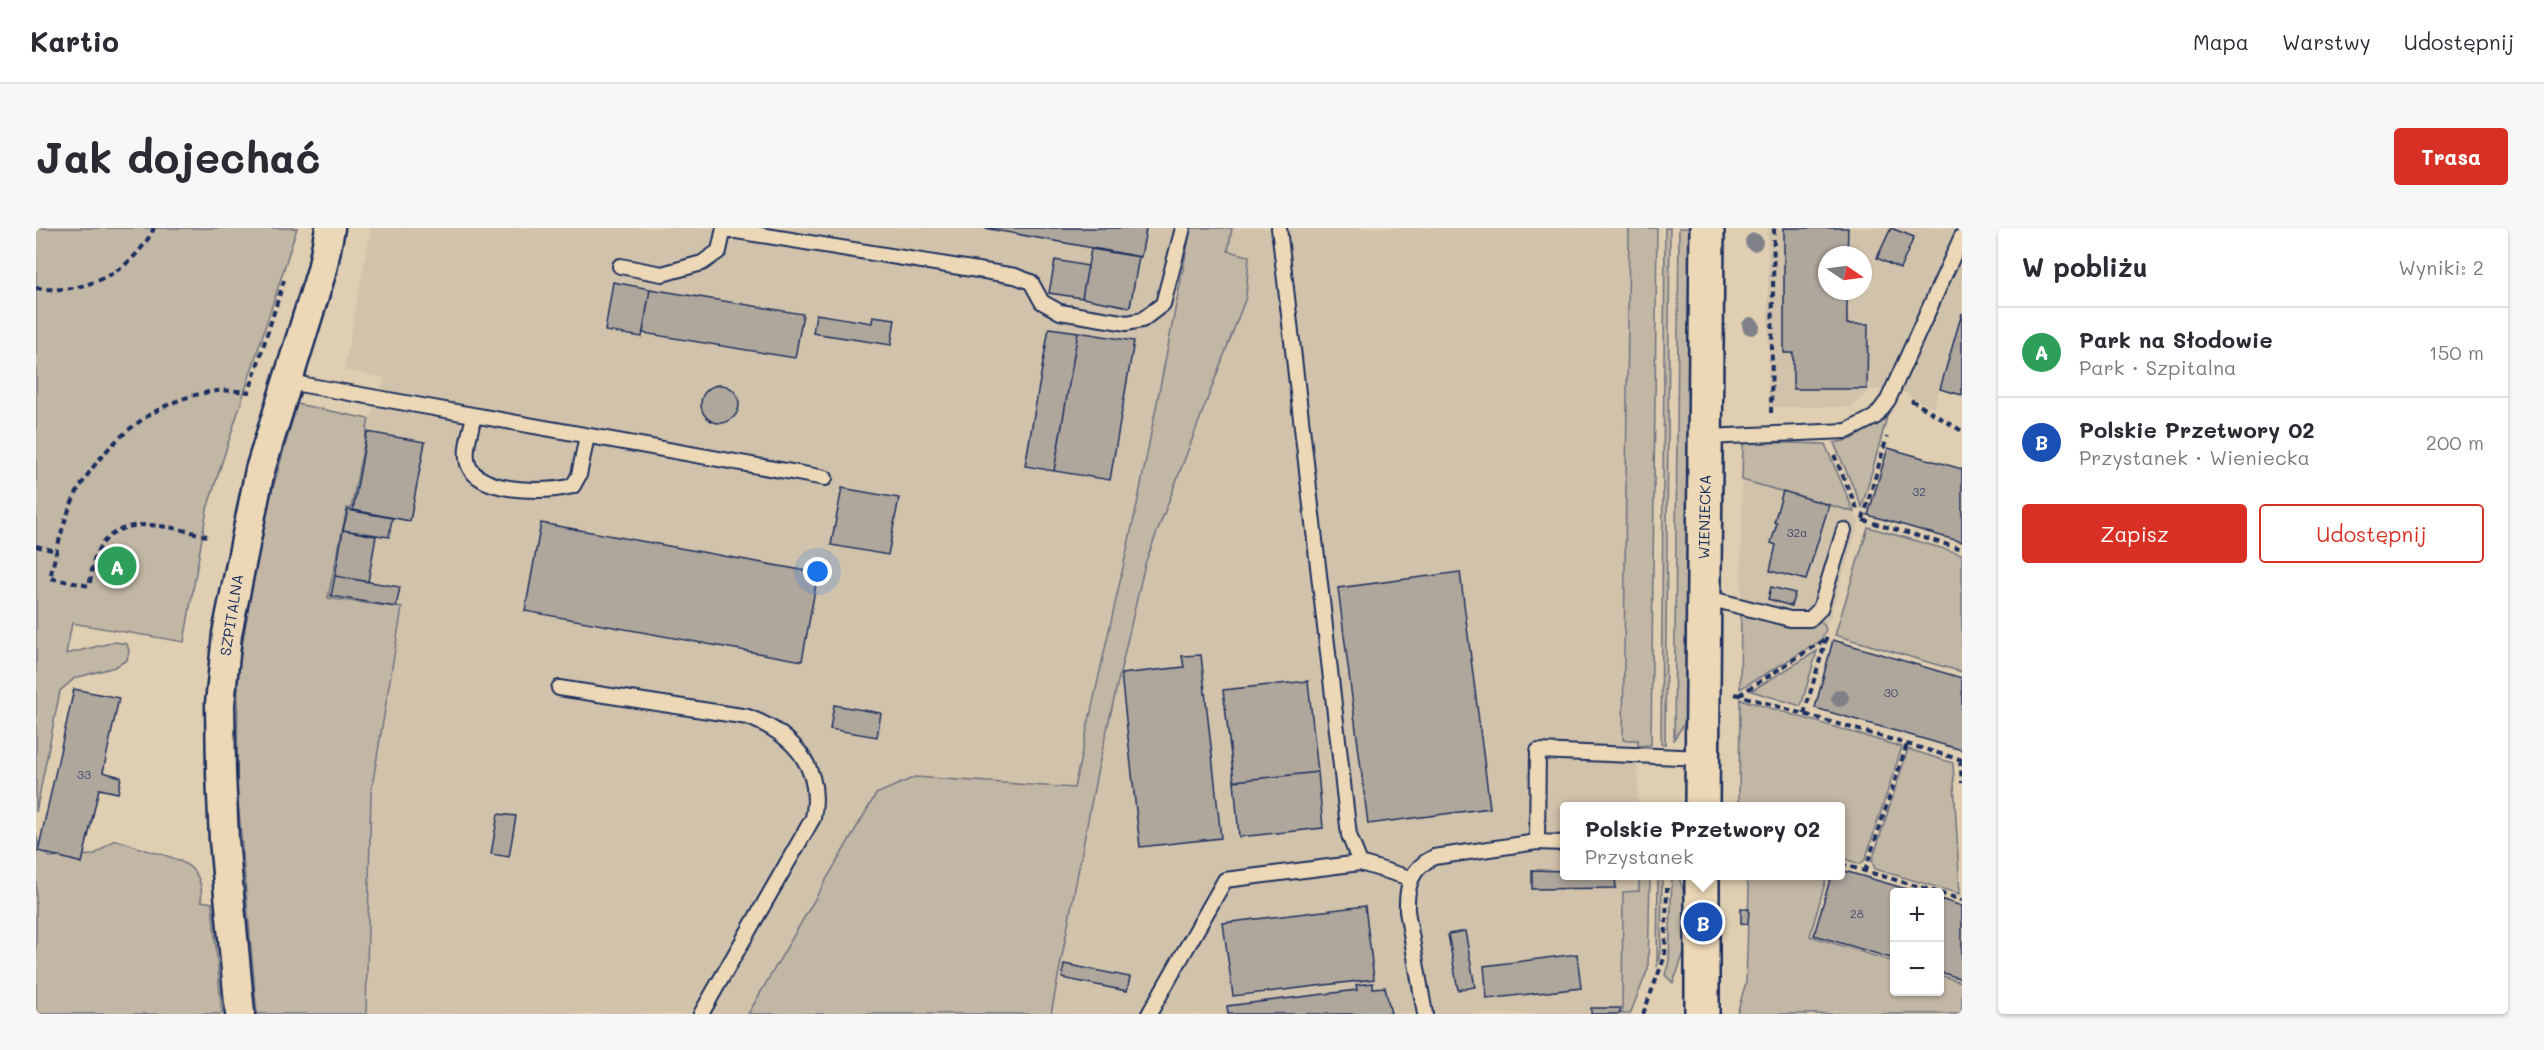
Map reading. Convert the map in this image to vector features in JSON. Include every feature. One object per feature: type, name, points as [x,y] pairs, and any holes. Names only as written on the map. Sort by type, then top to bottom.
[{"type":"street","name":"SZPITALNA","points":[[240,1014],[224,840],[220,704],[227,634],[260,470],[322,270],[330,228]]},
{"type":"street","name":"WIENIECKA","points":[[1702,802],[1707,228]]},
{"type":"street","points":[[1702,880],[1702,1014]]},
{"type":"lane","points":[[620,266],[662,274],[702,263],[718,251],[724,228],[1015,276],[1031,282],[1042,302],[1060,312],[1126,323],[1142,320],[1163,304],[1184,228]]},
{"type":"lane","points":[[1279,228],[1349,835],[1360,863]]},
{"type":"lane","points":[[1706,436],[1847,431],[1864,425],[1875,417],[1888,400],[1962,236]]},
{"type":"lane","points":[[288,382],[825,478]]},
{"type":"lane","points":[[474,416],[466,454],[471,470],[489,482],[533,491],[573,486],[579,475],[587,436]]},
{"type":"lane","points":[[1704,597],[1790,619],[1810,619],[1820,609],[1844,530]]},
{"type":"lane","points":[[559,688],[748,717],[770,725],[789,740],[804,757],[813,778],[817,801],[813,818],[700,1014]]},
{"type":"lane","points":[[1537,842],[1538,750],[1703,758]]},
{"type":"lane","points":[[1425,1014],[1406,896],[1410,878],[1421,863],[1434,857],[1537,842],[1560,843]]},
{"type":"lane","points":[[1149,1014],[1225,880],[1360,863],[1410,878]]},
{"type":"path","points":[[36,288],[52,290],[76,288],[98,281],[118,270],[136,255],[154,228]]},
{"type":"path","points":[[1771,435],[1773,228]]},
{"type":"path","points":[[207,536],[159,524],[125,529],[98,549],[89,586],[50,578],[66,517],[91,469],[135,424],[158,410],[200,394],[218,391],[249,392],[286,273]]},
{"type":"path","points":[[1907,399],[1962,431]]},
{"type":"path","points":[[1862,520],[1889,430]]},
{"type":"path","points":[[1824,433],[1862,520]]},
{"type":"path","points":[[1862,520],[1962,549]]},
{"type":"path","points":[[36,546],[56,551]]},
{"type":"path","points":[[1739,695],[1826,639]]},
{"type":"path","points":[[1730,692],[1961,760],[1962,783]]},
{"type":"path","points":[[1865,871],[1907,744]]},
{"type":"path","points":[[1845,865],[1921,888]]},
{"type":"path","points":[[1643,1014],[1665,956],[1667,887]]},
{"type":"path","points":[[1944,895],[1962,900]]},
{"type":"shaded area","points":[[36,228],[297,228],[207,509],[184,642],[72,623],[66,654],[115,642],[127,644],[129,651],[127,660],[115,667],[75,678],[60,691],[36,812]]},
{"type":"shaded area","points":[[371,228],[1191,228],[1138,500],[1074,788],[915,777],[876,794],[748,1014],[366,1014],[371,793],[402,609],[328,598],[347,508],[351,508],[369,419],[385,378],[344,370]]},
{"type":"shaded area","points":[[1191,228],[1232,228],[1228,251],[1249,256],[1246,297],[1145,564],[1097,773],[1051,1014],[748,1014],[876,794],[915,777],[1074,788],[1138,500]]},
{"type":"shaded area","points":[[1232,228],[1629,228],[1623,739],[1638,740],[1638,802],[1560,802],[1560,880],[1639,880],[1639,891],[1623,893],[1622,1014],[1051,1014],[1097,773],[1145,564],[1246,297],[1228,251]]},
{"type":"shaded area","points":[[1629,228],[1657,228],[1651,745],[1638,746],[1638,740],[1623,740]]},
{"type":"shaded area","points":[[1665,228],[1670,228],[1665,744],[1661,744]]},
{"type":"shaded area","points":[[1679,228],[1691,228],[1686,721],[1674,739]]},
{"type":"shaded area","points":[[1768,228],[1962,228],[1962,314],[1933,408],[1897,389],[1871,389],[1852,407],[1768,407]]},
{"type":"shaded area","points":[[297,404],[369,419],[351,509],[347,508],[328,598],[402,608],[371,793],[366,1014],[257,1014],[237,790],[238,671],[262,526]]},
{"type":"shaded area","points":[[1887,417],[1862,507],[1834,443],[1852,439]]},
{"type":"shaded area","points":[[1753,442],[1825,444],[1854,512],[1742,480],[1743,444]]},
{"type":"shaded area","points":[[1742,480],[1854,512],[1859,522],[1826,629],[1822,623],[1801,627],[1741,613]]},
{"type":"shaded area","points":[[1868,527],[1962,554],[1962,672],[1835,635]]},
{"type":"shaded area","points":[[1741,613],[1800,627],[1822,622],[1826,629],[1821,641],[1740,689]]},
{"type":"shaded area","points":[[1817,651],[1801,706],[1751,691]]},
{"type":"shaded area","points":[[1740,699],[1902,747],[1865,860],[1860,864],[1845,859],[1845,802],[1739,802]]},
{"type":"shaded area","points":[[1908,749],[1953,763],[1960,894],[1875,869],[1872,861]]},
{"type":"shaded area","points":[[36,833],[39,848],[50,857],[94,855],[114,840],[168,856],[193,871],[199,879],[201,901],[212,903],[222,1014],[36,1014]]},
{"type":"shaded area","points":[[1639,880],[1650,880],[1648,969],[1630,1014],[1622,1014],[1623,892],[1639,891]]},
{"type":"shaded area","points":[[1658,880],[1662,880],[1661,947],[1657,967]]},
{"type":"shaded area","points":[[1672,880],[1679,880],[1685,901],[1685,944],[1673,983],[1665,975],[1669,961]]},
{"type":"shaded area","points":[[1747,880],[1826,880],[1810,936],[1890,961],[1890,996],[1944,996],[1944,976],[1962,982],[1962,1014],[1737,1014],[1746,982],[1749,891]]},
{"type":"building","points":[[984,228],[1142,228],[1146,229],[1141,257]]},
{"type":"building","points":[[1784,228],[1848,228],[1847,246],[1818,246],[1818,300],[1847,300],[1847,324],[1868,324],[1867,389],[1793,389],[1793,353],[1784,353]]},
{"type":"building","points":[[1891,228],[1914,237],[1900,269],[1877,258]]},
{"type":"building","points":[[1091,249],[1139,257],[1130,307],[1082,298]]},
{"type":"building","points":[[1055,260],[1088,266],[1082,298],[1049,293]]},
{"type":"building","points":[[613,282],[650,289],[642,337],[605,331]]},
{"type":"building","points":[[650,289],[803,314],[795,358],[643,333]]},
{"type":"building","points":[[1962,313],[1962,395],[1940,389]]},
{"type":"building","points":[[816,314],[872,323],[873,316],[895,319],[891,345],[813,333]]},
{"type":"building","points":[[1049,328],[1078,332],[1054,471],[1025,466]]},
{"type":"building","points":[[1078,332],[1134,341],[1110,480],[1054,471]]},
{"type":"building","points":[[720,385],[733,391],[739,404],[733,417],[720,423],[707,417],[701,404],[707,391]]},
{"type":"building","points":[[367,432],[425,442],[410,521],[353,510]]},
{"type":"building","points":[[1888,448],[1962,469],[1962,542],[1868,515]]},
{"type":"building","points":[[842,488],[899,498],[888,555],[831,545]]},
{"type":"building","points":[[1783,491],[1829,505],[1806,580],[1770,571],[1776,545],[1771,543],[1777,523],[1774,522]]},
{"type":"building","points":[[348,510],[392,518],[389,537],[343,530]]},
{"type":"building","points":[[541,523],[818,573],[802,661],[525,611]]},
{"type":"building","points":[[343,530],[376,536],[368,582],[335,576]]},
{"type":"building","points":[[1460,572],[1490,808],[1368,824],[1338,588]]},
{"type":"building","points":[[335,576],[400,587],[396,607],[331,596]]},
{"type":"building","points":[[1771,587],[1795,593],[1791,606],[1768,599]]},
{"type":"building","points":[[1833,640],[1962,678],[1962,750],[1815,708]]},
{"type":"building","points":[[1201,655],[1221,838],[1140,847],[1121,674],[1184,667],[1182,656]]},
{"type":"building","points":[[1308,681],[1318,772],[1234,781],[1223,690]]},
{"type":"building","points":[[74,689],[119,698],[103,772],[121,777],[118,793],[99,789],[82,863],[38,851]]},
{"type":"building","points":[[834,705],[881,713],[877,737],[830,729]]},
{"type":"building","points":[[1318,772],[1323,828],[1239,837],[1234,781]]},
{"type":"building","points":[[498,814],[516,816],[509,857],[491,854]]},
{"type":"building","points":[[1532,870],[1560,871],[1560,880],[1615,880],[1616,888],[1532,889]]},
{"type":"building","points":[[1845,871],[1903,888],[1890,888],[1890,958],[1814,935],[1830,880],[1845,880]]},
{"type":"building","points":[[1944,900],[1962,906],[1962,979],[1944,973]]},
{"type":"building","points":[[1365,906],[1374,979],[1233,996],[1223,923]]},
{"type":"building","points":[[1741,909],[1749,909],[1748,924],[1741,923]]},
{"type":"building","points":[[1465,931],[1475,987],[1458,990],[1448,934]]},
{"type":"building","points":[[1577,954],[1581,988],[1487,999],[1484,966]]},
{"type":"building","points":[[1064,964],[1130,977],[1127,991],[1062,978]]},
{"type":"building","points":[[1373,983],[1373,988],[1385,987],[1391,1014],[1228,1014],[1227,1006],[1357,990],[1356,985]]},
{"type":"building","points":[[1591,1008],[1620,1008],[1620,1014],[1591,1014]]},
{"type":"place","name":"Park na Słodowie","points":[[117,566]]},
{"type":"place","name":"Polskie Przetwory 02","points":[[1703,922]]}]
